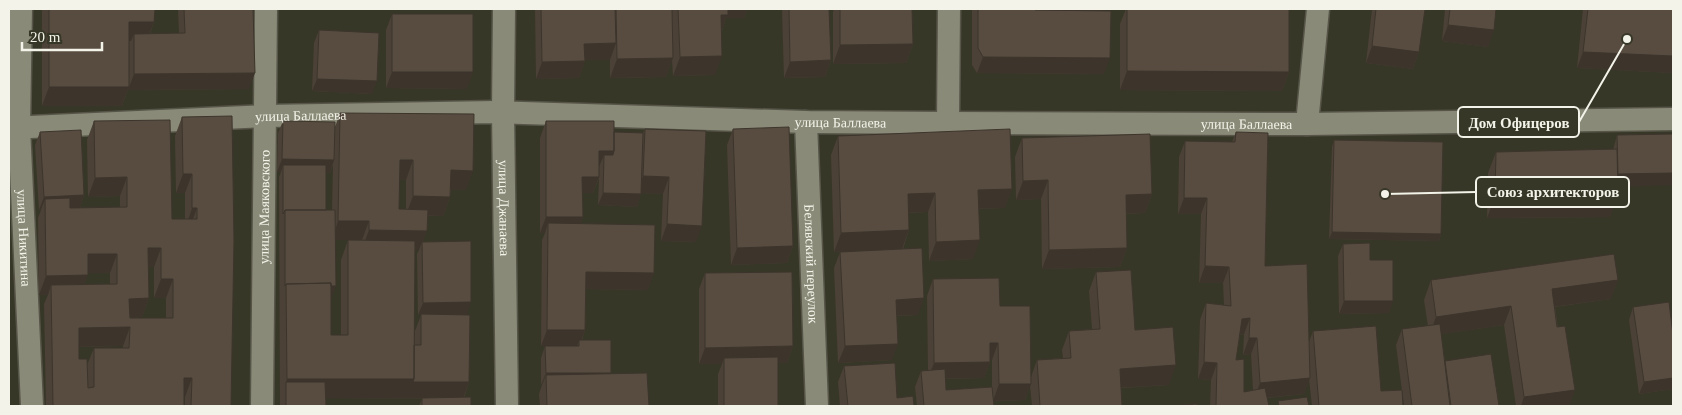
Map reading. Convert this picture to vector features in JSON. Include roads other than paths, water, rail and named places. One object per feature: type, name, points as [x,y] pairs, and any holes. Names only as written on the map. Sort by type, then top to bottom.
[{"type":"street","name":"улица Никитина","points":[[21,9],[14,128],[32,406]]},
{"type":"street","name":"улица Маяковского","points":[[262,406],[266,9]]},
{"type":"street","name":"улица Джанаева","points":[[504,9],[503,112],[507,406]]},
{"type":"street","points":[[948,123],[949,9]]},
{"type":"street","points":[[1307,124],[1318,9]]},
{"type":"street","name":"улица Баллаева","points":[[14,128],[265,116],[503,112],[806,122],[948,123],[1307,124],[1673,119]]},
{"type":"street","name":"Белявский переулок","points":[[806,122],[817,406]]},
{"type":"place","name":"Дом Офицеров","points":[[1627,39]]},
{"type":"place","name":"Союз архитекторов","points":[[1385,194]]}]
